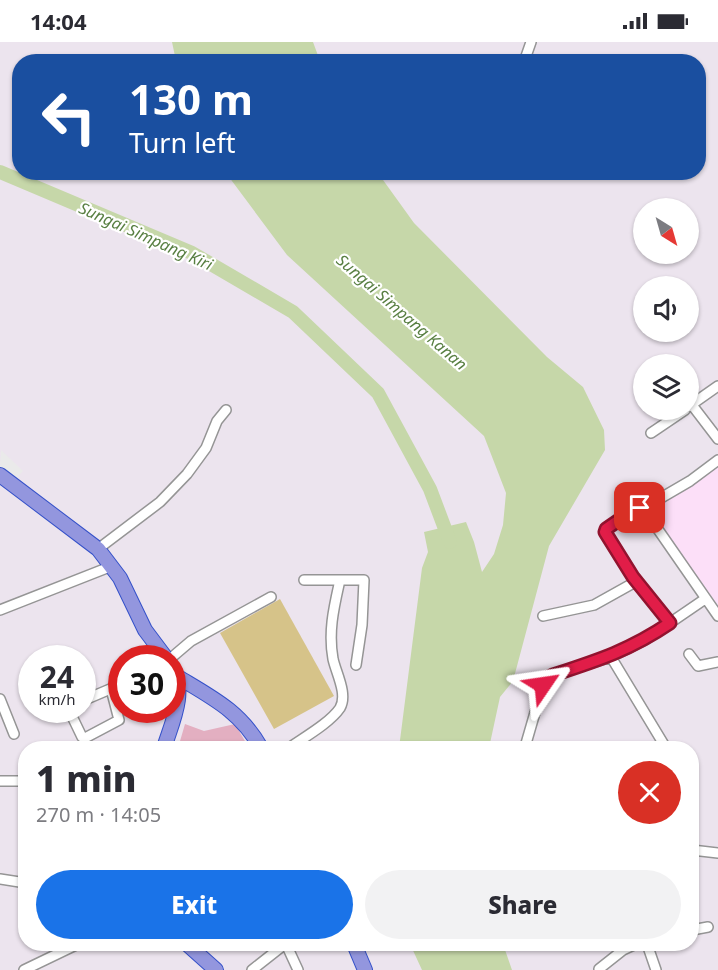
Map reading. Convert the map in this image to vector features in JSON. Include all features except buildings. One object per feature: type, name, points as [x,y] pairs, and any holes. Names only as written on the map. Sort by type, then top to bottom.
[{"type":"highway","points":[[0,476],[98,549],[120,578],[145,630],[156,645]]},
{"type":"highway","points":[[186,680],[221,703],[245,723],[257,741]]},
{"type":"highway","points":[[186,694],[197,689]]},
{"type":"highway","points":[[166,741],[172,723]]},
{"type":"highway","points":[[195,951],[216,970]]},
{"type":"highway","points":[[357,951],[365,970]]},
{"type":"street","points":[[699,400],[718,386]]},
{"type":"street","points":[[98,549],[160,502],[187,474],[206,448],[217,421],[226,410]]},
{"type":"street","points":[[699,418],[718,440]]},
{"type":"street","points":[[651,433],[670,420]]},
{"type":"street","points":[[648,515],[649,508],[654,502],[679,488],[718,460]]},
{"type":"street","points":[[670,623],[636,581],[605,531],[635,509],[644,509],[718,616]]},
{"type":"street","points":[[0,610],[112,566]]},
{"type":"street","points":[[304,580],[362,579],[365,583],[356,665]]},
{"type":"street","points":[[299,741],[334,715],[341,706],[343,698],[333,658],[331,630],[340,580]]},
{"type":"street","points":[[543,616],[594,605],[636,581]]},
{"type":"street","points":[[186,645],[271,597]]},
{"type":"street","points":[[525,741],[547,678],[611,657],[645,640],[705,599]]},
{"type":"street","points":[[689,654],[698,666],[718,662]]},
{"type":"street","points":[[611,657],[662,741]]},
{"type":"street","points":[[0,699],[14,734]]},
{"type":"street","points":[[75,723],[82,737],[86,738],[114,723]]},
{"type":"street","points":[[0,781],[18,780]]},
{"type":"street","points":[[699,851],[718,854]]},
{"type":"street","points":[[0,879],[18,882]]},
{"type":"street","points":[[699,929],[708,927]]},
{"type":"street","points":[[24,970],[63,951]]},
{"type":"street","points":[[252,970],[264,966],[279,951]]},
{"type":"street","points":[[289,951],[298,970]]},
{"type":"street","points":[[599,969],[622,951]]},
{"type":"street","points":[[649,951],[656,970]]},
{"type":"shaded area","points":[[1,450],[23,471],[15,480],[0,468]]},
{"type":"shaded area","points":[[718,462],[718,605],[651,513]]},
{"type":"shaded area","points":[[280,599],[334,696],[274,729],[220,633]]},
{"type":"shaded area","points":[[185,724],[204,731],[235,724],[245,741],[180,741]]},
{"type":"water","points":[[172,42],[313,42],[317,54],[175,54]]},
{"type":"water","name":"Sungai Simpang Kanan","points":[[231,180],[383,180],[414,223],[547,357],[583,387],[604,430],[605,450],[549,546],[513,681],[500,697],[491,741],[400,741],[422,568],[428,552],[424,532],[466,522],[482,572],[494,554],[503,525],[506,493],[484,436],[287,255]]},
{"type":"water","points":[[413,951],[505,951],[512,970],[422,970]]},
{"type":"waterway","name":"Sungai Simpang Kiri","points":[[0,172],[12,177]]},
{"type":"waterway","name":"Sungai Simpang Kiri","points":[[19,180],[192,253],[293,312],[378,393],[430,489],[450,542]]},
{"type":"route","points":[[543,685],[547,678],[553,675],[611,657],[645,640],[670,623],[633,577],[605,532],[632,511],[640,508]]}]
